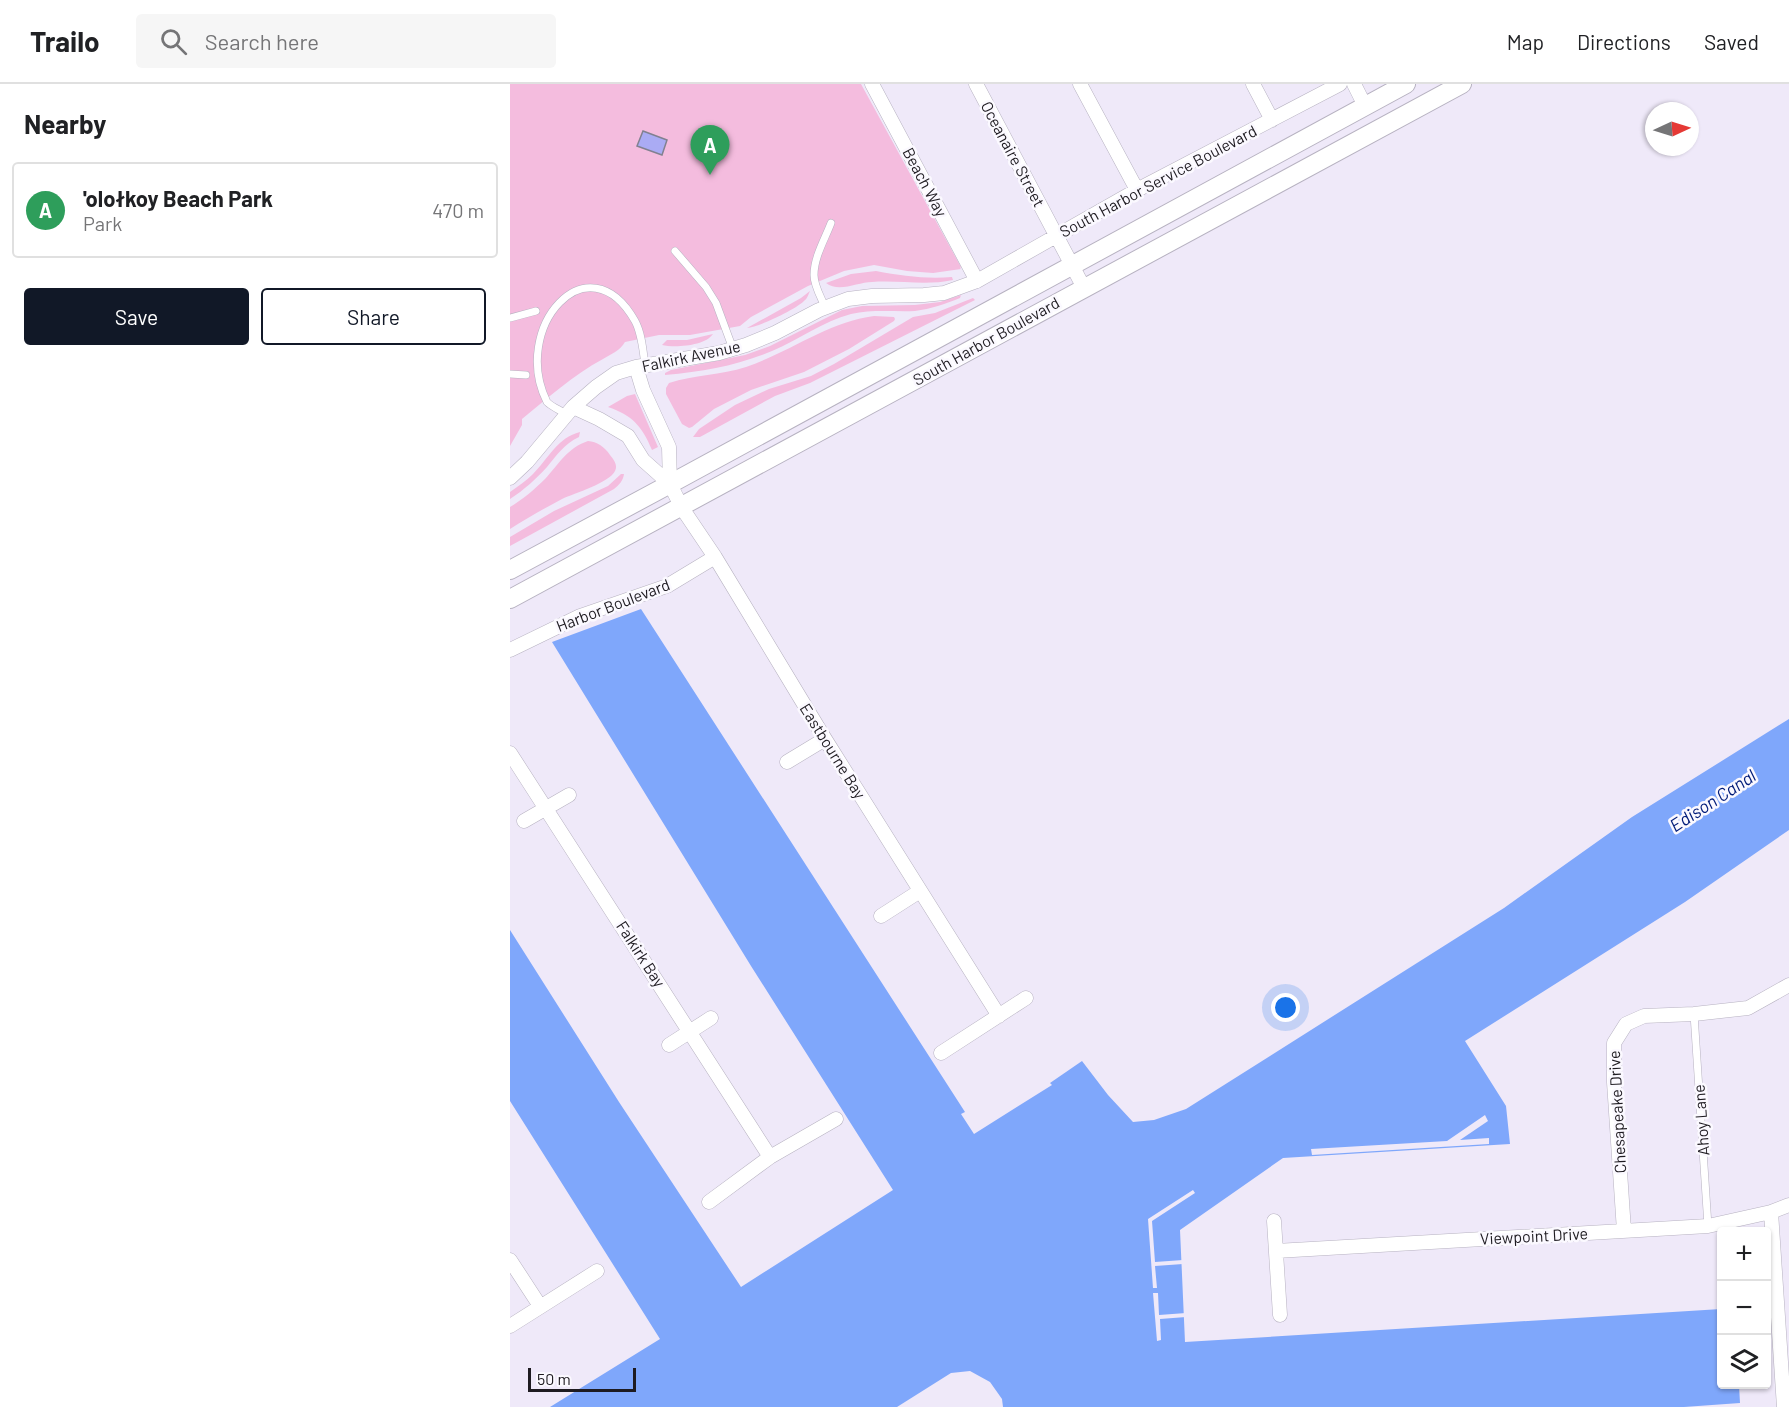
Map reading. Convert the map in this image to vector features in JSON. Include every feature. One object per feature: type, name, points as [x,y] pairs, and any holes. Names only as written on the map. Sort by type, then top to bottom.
[{"type":"main road","name":"South Harbor Boulevard","points":[[510,570],[1406,84]]},
{"type":"main road","name":"South Harbor Boulevard","points":[[510,599],[1462,84]]},
{"type":"street","name":"Beach Way","points":[[872,84],[977,281]]},
{"type":"street","name":"Oceanaire Street","points":[[976,84],[1084,288]]},
{"type":"street","points":[[1080,84],[1137,190]]},
{"type":"street","points":[[1253,84],[1272,120]]},
{"type":"street","name":"South Harbor Service Boulevard","points":[[977,281],[1137,190],[1340,84]]},
{"type":"street","points":[[1354,84],[1365,106]]},
{"type":"street","name":"Falkirk Avenue","points":[[510,478],[527,462],[569,411],[602,382],[616,374],[640,366],[733,349],[775,333],[848,299],[872,296],[924,296],[944,293],[977,281]]},
{"type":"street","name":"Eastbourne Bay","points":[[640,366],[643,390],[669,447],[670,484]]},
{"type":"street","name":"Eastbourne Bay","points":[[569,411],[599,419],[628,436],[643,460],[670,484],[682,508],[715,557],[825,740],[999,1016]]},
{"type":"street","name":"Harbor Boulevard","points":[[510,650],[579,616],[667,586],[715,557]]},
{"type":"street","points":[[787,762],[825,740]]},
{"type":"street","name":"Falkirk Bay","points":[[510,753],[770,1157]]},
{"type":"street","points":[[524,821],[569,795]]},
{"type":"street","points":[[880,916],[920,891]]},
{"type":"street","name":"Chesapeake Drive","points":[[1624,1231],[1614,1082],[1614,1043],[1626,1024],[1644,1016],[1694,1014],[1748,1008],[1789,985]]},
{"type":"street","points":[[941,1053],[1026,998]]},
{"type":"street","points":[[669,1045],[711,1018]]},
{"type":"street","points":[[709,1202],[770,1157],[836,1119]]},
{"type":"street","name":"Viewpoint Drive","points":[[1276,1251],[1708,1226],[1771,1212],[1789,1205]]},
{"type":"street","points":[[1771,1212],[1784,1407]]},
{"type":"street","points":[[1274,1221],[1280,1315]]},
{"type":"street","points":[[510,1260],[540,1306]]},
{"type":"street","points":[[510,1326],[597,1271]]},
{"type":"lane","points":[[825,308],[814,276],[816,261],[831,223]]},
{"type":"lane","points":[[675,251],[706,287],[716,303],[733,349]]},
{"type":"lane","points":[[558,294],[566,290],[585,288],[600,290],[615,298],[625,307],[636,323],[642,343],[640,366]]},
{"type":"lane","points":[[531,318],[543,304]]},
{"type":"lane","points":[[510,318],[536,311]]},
{"type":"lane","points":[[524,365],[526,375],[547,402],[569,411]]},
{"type":"lane","points":[[510,374],[526,375]]},
{"type":"lane","name":"Ahoy Lane","points":[[1694,1014],[1708,1226]]},
{"type":"shaded area","points":[[510,84],[861,84],[961,269],[933,273],[874,265],[844,271],[808,286],[751,317],[740,326],[690,335],[659,335],[625,342],[621,348],[571,379],[522,419],[522,425],[510,446]]},
{"type":"shaded area","points":[[876,271],[914,277],[952,277],[953,280],[933,283],[867,282],[843,287],[826,283],[851,274]]},
{"type":"shaded area","points":[[810,291],[806,299],[794,308],[769,321],[747,328],[801,298]]},
{"type":"shaded area","points":[[961,295],[960,298],[921,310],[851,314],[831,321],[772,351],[745,361],[707,370],[665,375],[671,370],[745,355],[770,346],[842,310],[862,306],[940,302]]},
{"type":"shaded area","points":[[973,298],[975,300],[810,383],[775,396],[700,437],[693,437],[699,429],[735,405],[769,389],[811,376],[913,317],[935,313]]},
{"type":"shaded area","points":[[874,316],[894,317],[895,319],[849,349],[804,372],[751,390],[714,409],[692,427],[689,428],[682,424],[666,394],[669,383],[746,367],[841,324]]},
{"type":"shaded area","points":[[713,334],[697,344],[662,345],[667,340],[687,340]]},
{"type":"shaded area","points":[[635,394],[658,447],[652,450],[635,422],[608,407]]},
{"type":"shaded area","points":[[580,432],[579,437],[565,446],[534,480],[510,499],[510,492],[533,474],[559,444]]},
{"type":"shaded area","points":[[588,441],[603,447],[613,459],[616,467],[612,475],[599,484],[562,499],[510,529],[510,507],[541,483],[569,452]]},
{"type":"shaded area","points":[[624,474],[623,479],[614,489],[510,546],[510,537],[554,511],[608,486]]},
{"type":"water","name":"Edison Canal","points":[[641,609],[965,1112],[961,1114],[974,1134],[1052,1085],[1050,1083],[1082,1061],[1108,1095],[1133,1122],[1154,1120],[1186,1109],[1504,908],[1632,817],[1789,719],[1789,830],[1685,902],[1465,1041],[1506,1106],[1510,1144],[1283,1158],[1180,1230],[1185,1342],[1717,1309],[1717,1389],[1739,1389],[1740,1403],[1684,1407],[1003,1407],[1002,1399],[990,1382],[970,1371],[951,1373],[897,1407],[550,1407],[660,1339],[510,1101],[510,930],[619,1102],[741,1287],[893,1190],[751,966],[552,642]]},
{"type":"pier","points":[[1485,1115],[1488,1121],[1460,1140],[1489,1138],[1489,1144],[1312,1155],[1311,1149],[1447,1141]]},
{"type":"pier","points":[[1193,1190],[1195,1193],[1152,1221],[1155,1262],[1183,1260],[1183,1264],[1155,1266],[1157,1288],[1153,1288],[1148,1219]]},
{"type":"pier","points":[[1153,1293],[1158,1293],[1159,1315],[1186,1313],[1186,1317],[1160,1319],[1161,1340],[1157,1341]]},
{"type":"building","points":[[643,131],[667,140],[662,155],[637,146]]},
{"type":"place","name":"'olołkoy Beach Park","points":[[710,175]]}]
